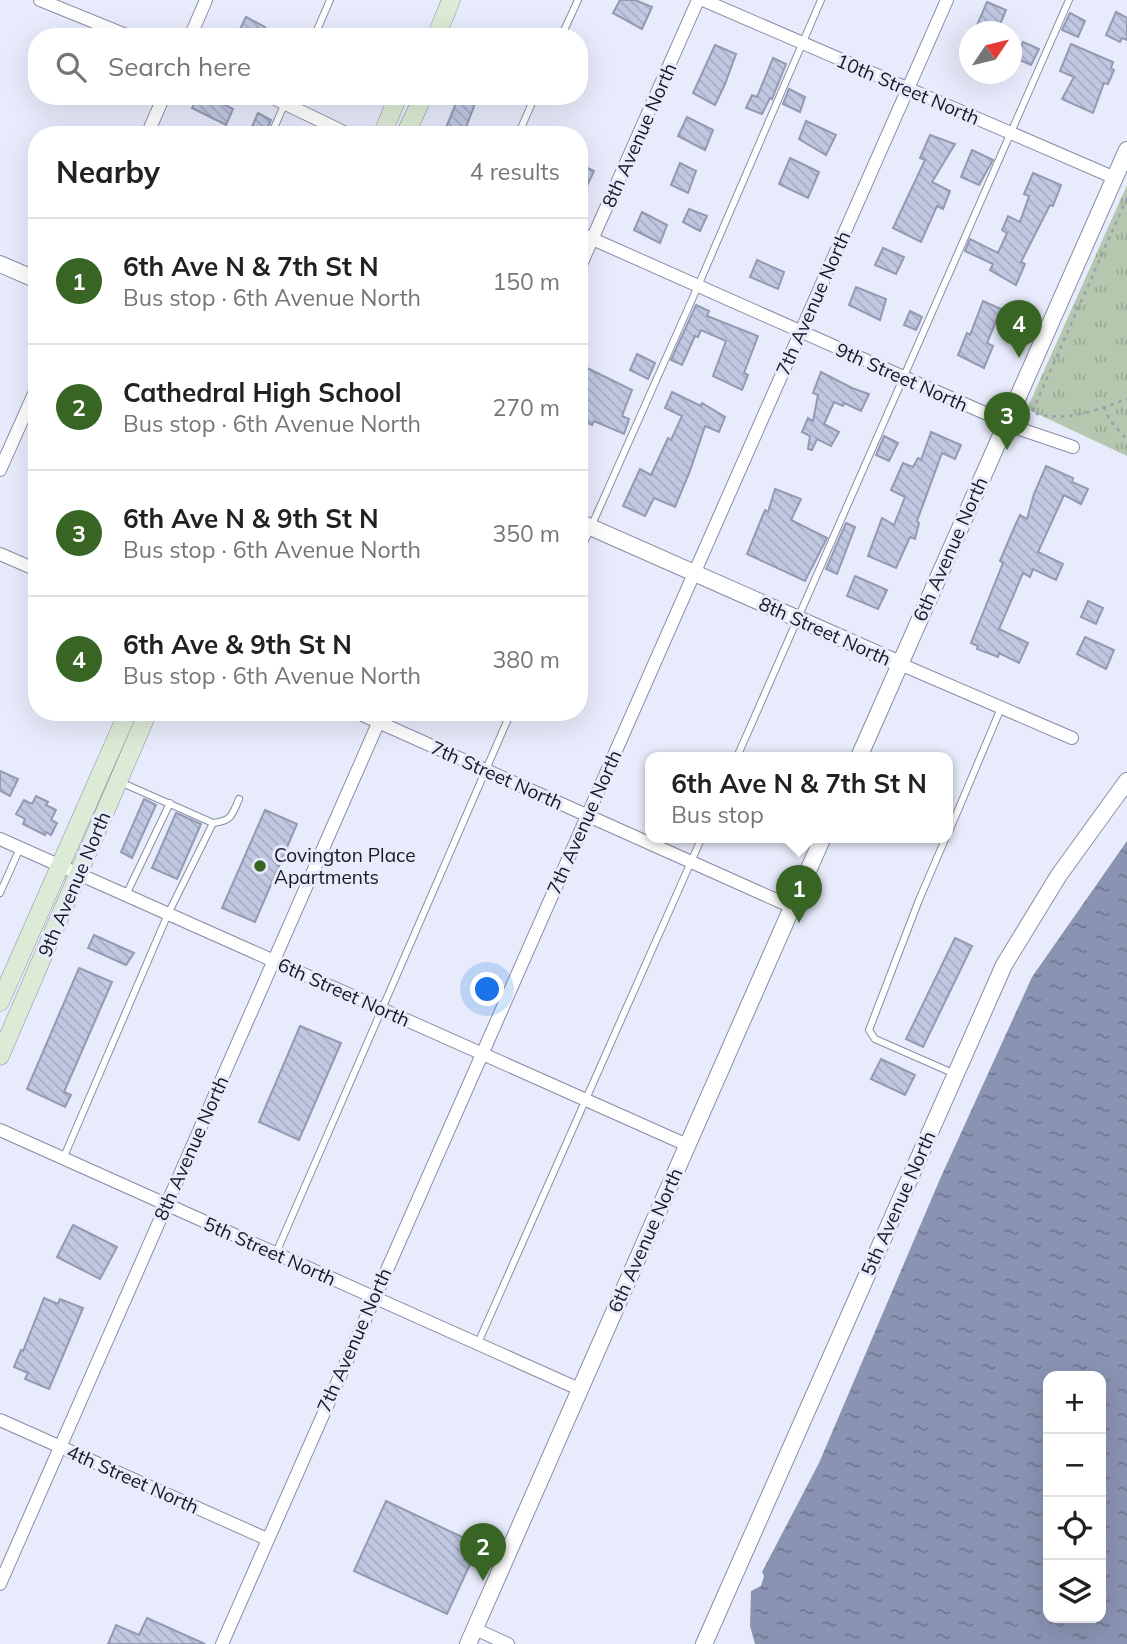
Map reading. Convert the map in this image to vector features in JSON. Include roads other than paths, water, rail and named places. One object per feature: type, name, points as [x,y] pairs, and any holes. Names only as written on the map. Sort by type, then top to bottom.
[{"type":"main road","points":[[440,28],[451,0]]},
{"type":"main road","points":[[386,126],[394,105]]},
{"type":"main road","points":[[409,126],[418,105]]},
{"type":"main road","name":"9th Avenue North","points":[[0,1002],[124,721]]},
{"type":"main road","name":"9th Avenue North","points":[[0,1056],[144,721]]},
{"type":"street","points":[[40,0],[109,28]]},
{"type":"street","points":[[194,28],[206,0]]},
{"type":"street","name":"10th Street North","points":[[700,0],[1115,178]]},
{"type":"street","name":"8th Avenue North","points":[[588,250],[700,0]]},
{"type":"street","name":"7th Avenue North","points":[[222,1644],[947,0]]},
{"type":"street","points":[[151,126],[160,105]]},
{"type":"street","points":[[295,105],[334,126]]},
{"type":"street","name":"6th Avenue North","points":[[861,752],[1127,150]]},
{"type":"street","name":"9th Street North","points":[[588,237],[1006,422],[1073,447]]},
{"type":"street","points":[[0,264],[28,276]]},
{"type":"street","points":[[0,470],[28,407]]},
{"type":"street","name":"8th Street North","points":[[588,525],[1072,738]]},
{"type":"street","points":[[0,554],[28,566]]},
{"type":"street","name":"8th Avenue North","points":[[0,1584],[379,721]]},
{"type":"street","name":"7th Street North","points":[[389,721],[486,770],[645,841]]},
{"type":"street","name":"5th Avenue North","points":[[704,1644],[1004,965],[1059,875],[1127,781]]},
{"type":"street","name":"6th Street North","points":[[0,839],[687,1145]]},
{"type":"street","name":"7th Street North","points":[[649,843],[792,907]]},
{"type":"street","name":"6th Avenue North","points":[[471,1637],[820,843]]},
{"type":"street","name":"5th Street North","points":[[0,1130],[579,1389]]},
{"type":"street","name":"4th Street North","points":[[0,1420],[267,1539]]},
{"type":"street","points":[[471,1637],[508,1644]]},
{"type":"lane","points":[[318,28],[330,0]]},
{"type":"lane","points":[[565,28],[578,0]]},
{"type":"lane","points":[[588,518],[698,286],[821,0]]},
{"type":"lane","points":[[739,752],[1069,0]]},
{"type":"lane","points":[[275,126],[284,105]]},
{"type":"lane","points":[[522,126],[531,105]]},
{"type":"lane","points":[[953,822],[1002,708]]},
{"type":"lane","points":[[276,1254],[507,721]]},
{"type":"lane","points":[[118,782],[214,823],[225,822],[231,817],[239,799]]},
{"type":"lane","points":[[126,895],[170,803]]},
{"type":"lane","points":[[63,1159],[168,914],[214,823]]},
{"type":"lane","points":[[478,1343],[699,843]]},
{"type":"lane","points":[[944,843],[869,1030],[875,1039],[955,1074]]},
{"type":"lane","points":[[0,893],[20,848]]},
{"type":"water","points":[[1127,841],[1127,1644],[755,1644],[750,1626],[751,1591],[761,1586],[764,1576],[762,1572],[819,1463],[940,1179],[1032,977]]},
{"type":"place","name":"6th Ave & 9th St N","points":[[1019,358]]},
{"type":"place","name":"6th Ave N & 9th St N","points":[[1007,450]]},
{"type":"place","name":"Covington Place Apartments","points":[[260,866]]},
{"type":"place","name":"6th Ave N & 7th St N","points":[[799,923]]},
{"type":"place","name":"Cathedral High School","points":[[483,1581]]}]
